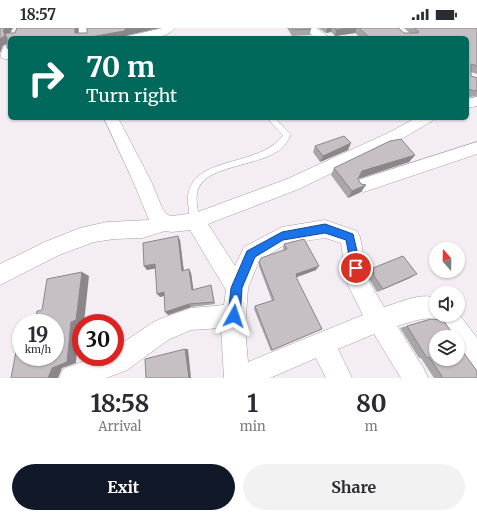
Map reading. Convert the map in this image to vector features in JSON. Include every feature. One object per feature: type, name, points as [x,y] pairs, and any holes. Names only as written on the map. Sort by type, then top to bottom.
[{"type":"street","points":[[143,36],[164,32],[170,28]]},
{"type":"street","points":[[310,28],[320,36]]},
{"type":"street","points":[[112,120],[142,181],[156,215],[163,222]]},
{"type":"street","points":[[0,275],[72,241],[93,233],[108,230],[149,229],[163,222],[181,224],[195,221],[293,184],[393,137],[423,120]]},
{"type":"street","points":[[364,185],[477,148]]},
{"type":"street","points":[[195,221],[237,288]]},
{"type":"street","points":[[237,378],[233,328],[237,288],[251,254],[282,236],[325,229],[350,237],[358,283],[415,378]]},
{"type":"street","points":[[240,378],[379,320],[429,307]]},
{"type":"street","points":[[72,378],[118,361],[160,331],[191,319],[234,316]]},
{"type":"street","points":[[450,322],[477,358]]},
{"type":"street","points":[[322,343],[339,378]]},
{"type":"lane","points":[[195,221],[193,196],[195,185],[199,178],[210,172],[267,154],[278,148],[284,142],[286,136],[273,120]]},
{"type":"building","points":[[0,28],[5,28],[3,31],[5,35],[0,39]]},
{"type":"building","points":[[17,28],[75,28],[75,33],[87,33],[87,28],[126,28],[124,31],[96,36],[8,36],[7,48],[7,37],[5,35],[7,33],[15,33]]},
{"type":"building","points":[[291,28],[310,28],[311,29],[293,30]]},
{"type":"building","points":[[335,28],[348,28],[336,30]]},
{"type":"building","points":[[359,28],[398,28],[404,33],[417,33],[419,32],[414,28],[477,28],[477,66],[471,64],[471,76],[477,78],[477,90],[469,90],[469,36],[368,36]]},
{"type":"building","points":[[344,136],[351,143],[323,156],[315,146]]},
{"type":"building","points":[[401,139],[415,155],[362,171],[358,179],[361,184],[366,185],[352,191],[334,168],[390,141]]},
{"type":"building","points":[[178,236],[182,271],[189,269],[192,290],[211,285],[214,302],[189,304],[165,312],[164,292],[157,294],[155,264],[144,266],[143,243]]},
{"type":"building","points":[[304,239],[319,266],[296,274],[296,277],[322,329],[272,350],[255,306],[274,300],[259,262],[261,258],[287,249],[284,244]]},
{"type":"building","points":[[403,256],[417,274],[383,289],[374,276],[373,268]]},
{"type":"building","points":[[82,272],[77,314],[72,314],[67,362],[64,363],[64,314],[36,314],[37,311],[42,310],[47,279]]},
{"type":"building","points":[[429,320],[429,322],[444,322],[450,330],[429,330],[429,357],[427,358],[407,326]]},
{"type":"building","points":[[185,349],[189,378],[146,378],[145,359]]},
{"type":"building","points":[[465,355],[477,371],[477,378],[443,378],[435,366],[465,366]]},
{"type":"building","points":[[13,366],[57,366],[52,368],[48,378],[11,378]]},
{"type":"route","points":[[234,316],[237,288],[251,254],[282,236],[325,229],[350,237],[356,268]]}]
